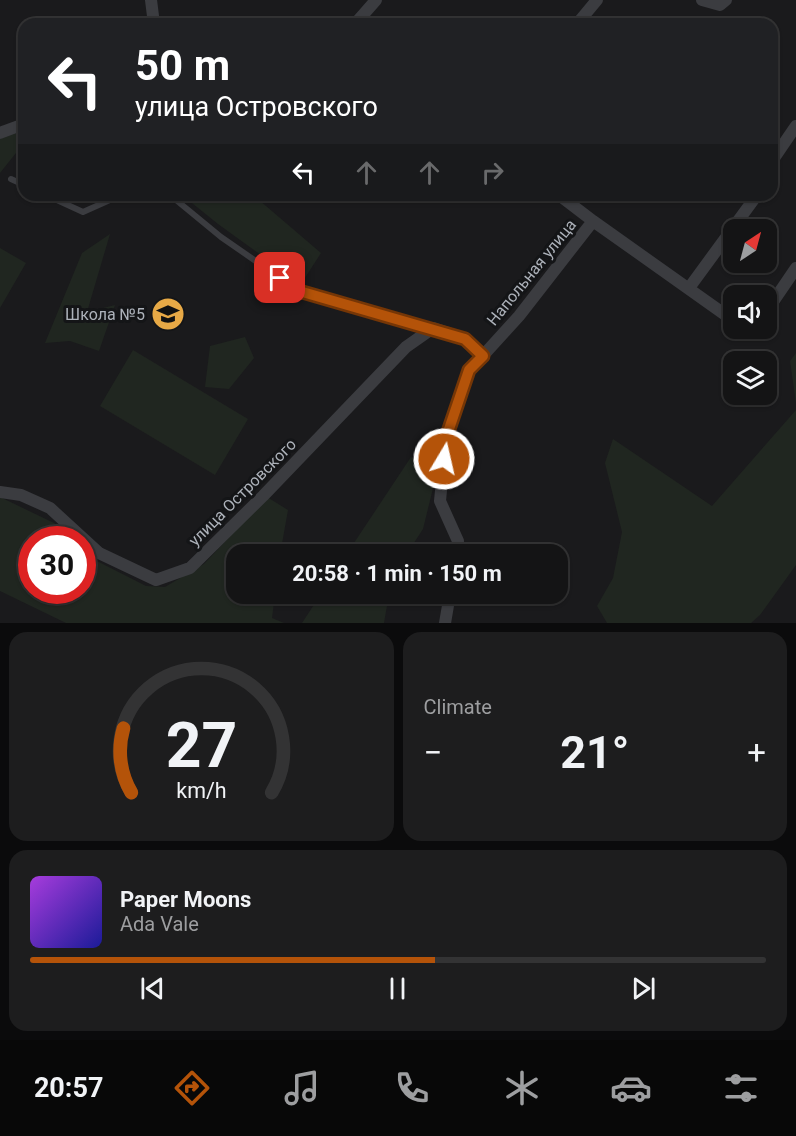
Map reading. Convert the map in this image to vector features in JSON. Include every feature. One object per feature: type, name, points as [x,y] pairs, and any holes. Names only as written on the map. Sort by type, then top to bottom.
[{"type":"street","points":[[151,0],[153,18]]},
{"type":"street","points":[[360,18],[376,0]]},
{"type":"street","points":[[582,18],[597,0]]},
{"type":"street","points":[[702,0],[720,5],[726,0]]},
{"type":"street","points":[[0,133],[18,126]]},
{"type":"street","points":[[778,152],[796,126]]},
{"type":"street","points":[[567,201],[723,313]]},
{"type":"street","points":[[690,288],[753,201]]},
{"type":"street","name":"Напольная улица","points":[[458,544],[440,501],[446,438],[469,370],[519,316],[593,221]]},
{"type":"street","points":[[777,296],[796,268]]},
{"type":"street","points":[[433,328],[465,339],[483,356]]},
{"type":"street","name":"улица Островского","points":[[0,492],[21,495],[50,508],[99,553],[156,580],[190,568],[271,488],[406,347],[433,328]]},
{"type":"street","points":[[445,623],[448,604]]},
{"type":"lane","points":[[11,179],[18,182]]},
{"type":"lane","points":[[59,201],[83,212],[108,201]]},
{"type":"lane","points":[[177,201],[221,237],[299,291],[433,328]]},
{"type":"shaded area","points":[[18,132],[18,150],[0,173],[0,139]]},
{"type":"shaded area","points":[[189,201],[260,201],[321,253],[301,284]]},
{"type":"shaded area","points":[[110,234],[87,312],[115,305],[99,351],[70,341],[45,343],[82,253]]},
{"type":"shaded area","points":[[0,248],[26,263],[0,308]]},
{"type":"shaded area","points":[[245,337],[254,358],[229,389],[205,387],[210,346]]},
{"type":"shaded area","points":[[133,350],[248,419],[215,475],[100,406]]},
{"type":"shaded area","points":[[796,353],[796,403],[790,361]]},
{"type":"shaded area","points":[[796,410],[796,565],[760,615],[751,623],[607,623],[597,606],[613,578],[622,532],[605,463],[613,439],[712,506]]},
{"type":"shaded area","points":[[411,457],[437,472],[423,529],[413,544],[353,544]]},
{"type":"shaded area","points":[[0,497],[57,526],[18,526],[18,600],[0,591]]},
{"type":"shaded area","points":[[267,497],[288,510],[282,544],[226,544],[226,604],[274,604],[272,618],[284,623],[66,623],[27,604],[96,604],[96,561],[146,586],[165,587],[204,564]]},
{"type":"shaded area","points":[[314,604],[387,604],[384,623],[302,623]]},
{"type":"place","name":"Школа №5","points":[[168,314]]},
{"type":"route","points":[[280,278],[299,291],[465,339],[483,356],[469,370],[446,438],[444,459]]}]
